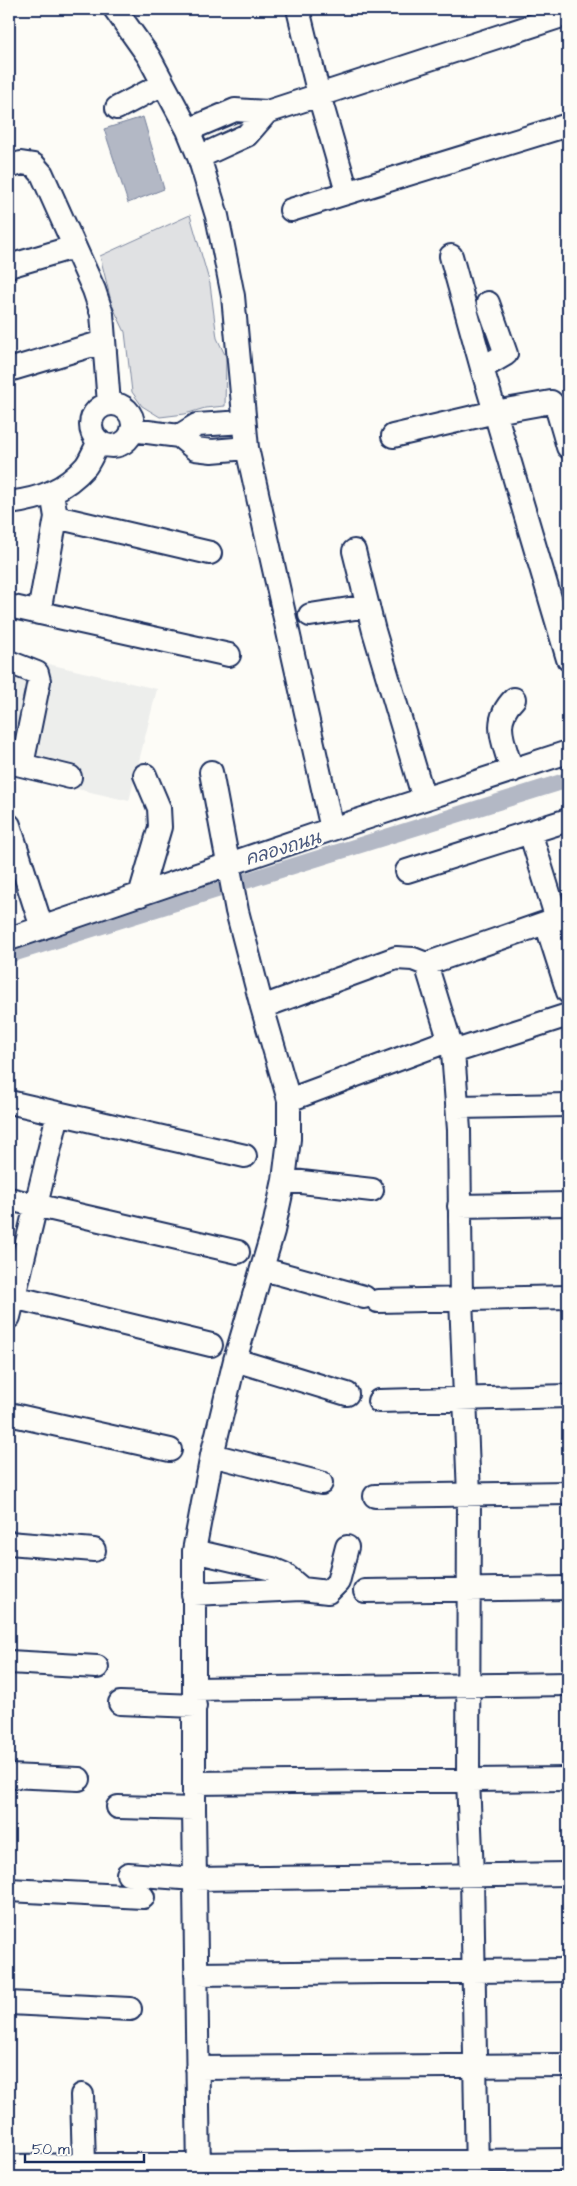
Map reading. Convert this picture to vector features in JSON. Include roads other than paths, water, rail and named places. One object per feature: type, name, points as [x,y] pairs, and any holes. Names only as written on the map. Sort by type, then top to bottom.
[{"type":"street","points":[[115,9],[149,57],[188,130],[199,157],[217,216],[233,296],[246,448],[332,829]]},
{"type":"street","points":[[298,9],[319,95],[347,192]]},
{"type":"street","points":[[188,130],[235,110],[267,112],[568,14]]},
{"type":"street","points":[[117,108],[163,84]]},
{"type":"street","points":[[199,157],[247,135],[267,112]]},
{"type":"street","points":[[291,210],[568,125]]},
{"type":"street","points":[[9,167],[21,163],[34,165],[42,174],[94,290],[102,314],[109,404]]},
{"type":"street","points":[[9,266],[74,247]]},
{"type":"street","points":[[451,256],[494,412],[561,608],[568,659]]},
{"type":"street","points":[[482,368],[506,354],[488,303]]},
{"type":"street","points":[[9,370],[103,342]]},
{"type":"street","points":[[393,436],[494,412],[551,402],[557,409],[568,447]]},
{"type":"street","points":[[109,404],[118,404],[130,414],[132,430],[128,437],[114,445],[106,445],[99,441],[91,427],[95,412],[109,404]]},
{"type":"street","points":[[179,436],[197,425],[244,422]]},
{"type":"street","points":[[132,430],[179,436],[195,449],[212,451],[246,448]]},
{"type":"street","points":[[9,503],[29,500],[52,493],[86,465],[99,441]]},
{"type":"street","points":[[39,612],[56,517],[52,493]]},
{"type":"street","points":[[56,517],[210,554]]},
{"type":"street","points":[[354,551],[424,799]]},
{"type":"street","points":[[9,606],[229,655]]},
{"type":"street","points":[[310,615],[368,606]]},
{"type":"street","points":[[9,662],[37,673],[39,681],[15,763],[70,777]]},
{"type":"street","points":[[512,770],[501,728],[501,717],[505,708],[514,699]]},
{"type":"street","points":[[9,939],[140,894],[229,872],[332,829],[568,752]]},
{"type":"street","points":[[199,2170],[194,1809],[194,1551],[212,1455],[235,1360],[263,1269],[284,1180],[289,1139],[289,1100],[237,911],[211,772]]},
{"type":"street","points":[[140,894],[160,827],[159,808],[146,775]]},
{"type":"street","points":[[407,871],[568,820]]},
{"type":"street","points":[[9,825],[42,928]]},
{"type":"street","points":[[530,832],[557,919],[568,992]]},
{"type":"street","points":[[262,1007],[396,958],[413,959],[426,964],[557,919]]},
{"type":"street","points":[[426,964],[452,1046],[457,1108],[461,1299],[469,1495],[468,1780],[474,1971],[476,2169]]},
{"type":"street","points":[[289,1100],[452,1046],[568,1015]]},
{"type":"street","points":[[9,1102],[244,1156]]},
{"type":"street","points":[[457,1108],[568,1105]]},
{"type":"street","points":[[58,1114],[10,1303],[211,1345]]},
{"type":"street","points":[[284,1180],[372,1190]]},
{"type":"street","points":[[9,1199],[238,1252]]},
{"type":"street","points":[[459,1206],[568,1204]]},
{"type":"street","points":[[263,1269],[371,1299],[568,1297]]},
{"type":"street","points":[[235,1360],[347,1394]]},
{"type":"street","points":[[379,1401],[568,1396]]},
{"type":"street","points":[[9,1414],[170,1450]]},
{"type":"street","points":[[212,1455],[321,1483]]},
{"type":"street","points":[[374,1496],[568,1493]]},
{"type":"street","points":[[9,1543],[94,1550]]},
{"type":"street","points":[[193,1594],[302,1589],[328,1592],[338,1582],[347,1547]]},
{"type":"street","points":[[194,1551],[272,1569],[284,1574],[302,1589]]},
{"type":"street","points":[[365,1591],[568,1588]]},
{"type":"street","points":[[9,1662],[97,1667]]},
{"type":"street","points":[[120,1703],[194,1697],[468,1685],[568,1684]]},
{"type":"street","points":[[9,1776],[79,1779]]},
{"type":"street","points":[[194,1783],[568,1779]]},
{"type":"street","points":[[118,1807],[194,1809]]},
{"type":"street","points":[[128,1874],[195,1879],[568,1874]]},
{"type":"street","points":[[9,1890],[142,1897]]},
{"type":"street","points":[[196,1974],[568,1970]]},
{"type":"street","points":[[9,2003],[130,2009]]},
{"type":"street","points":[[197,2068],[568,2065]]},
{"type":"street","points":[[78,2169],[82,2095]]},
{"type":"street","points":[[9,2166],[78,2169],[199,2170],[476,2169],[568,2160]]},
{"type":"waterway","name":"คลองถนน","points":[[9,955],[568,780]]}]
